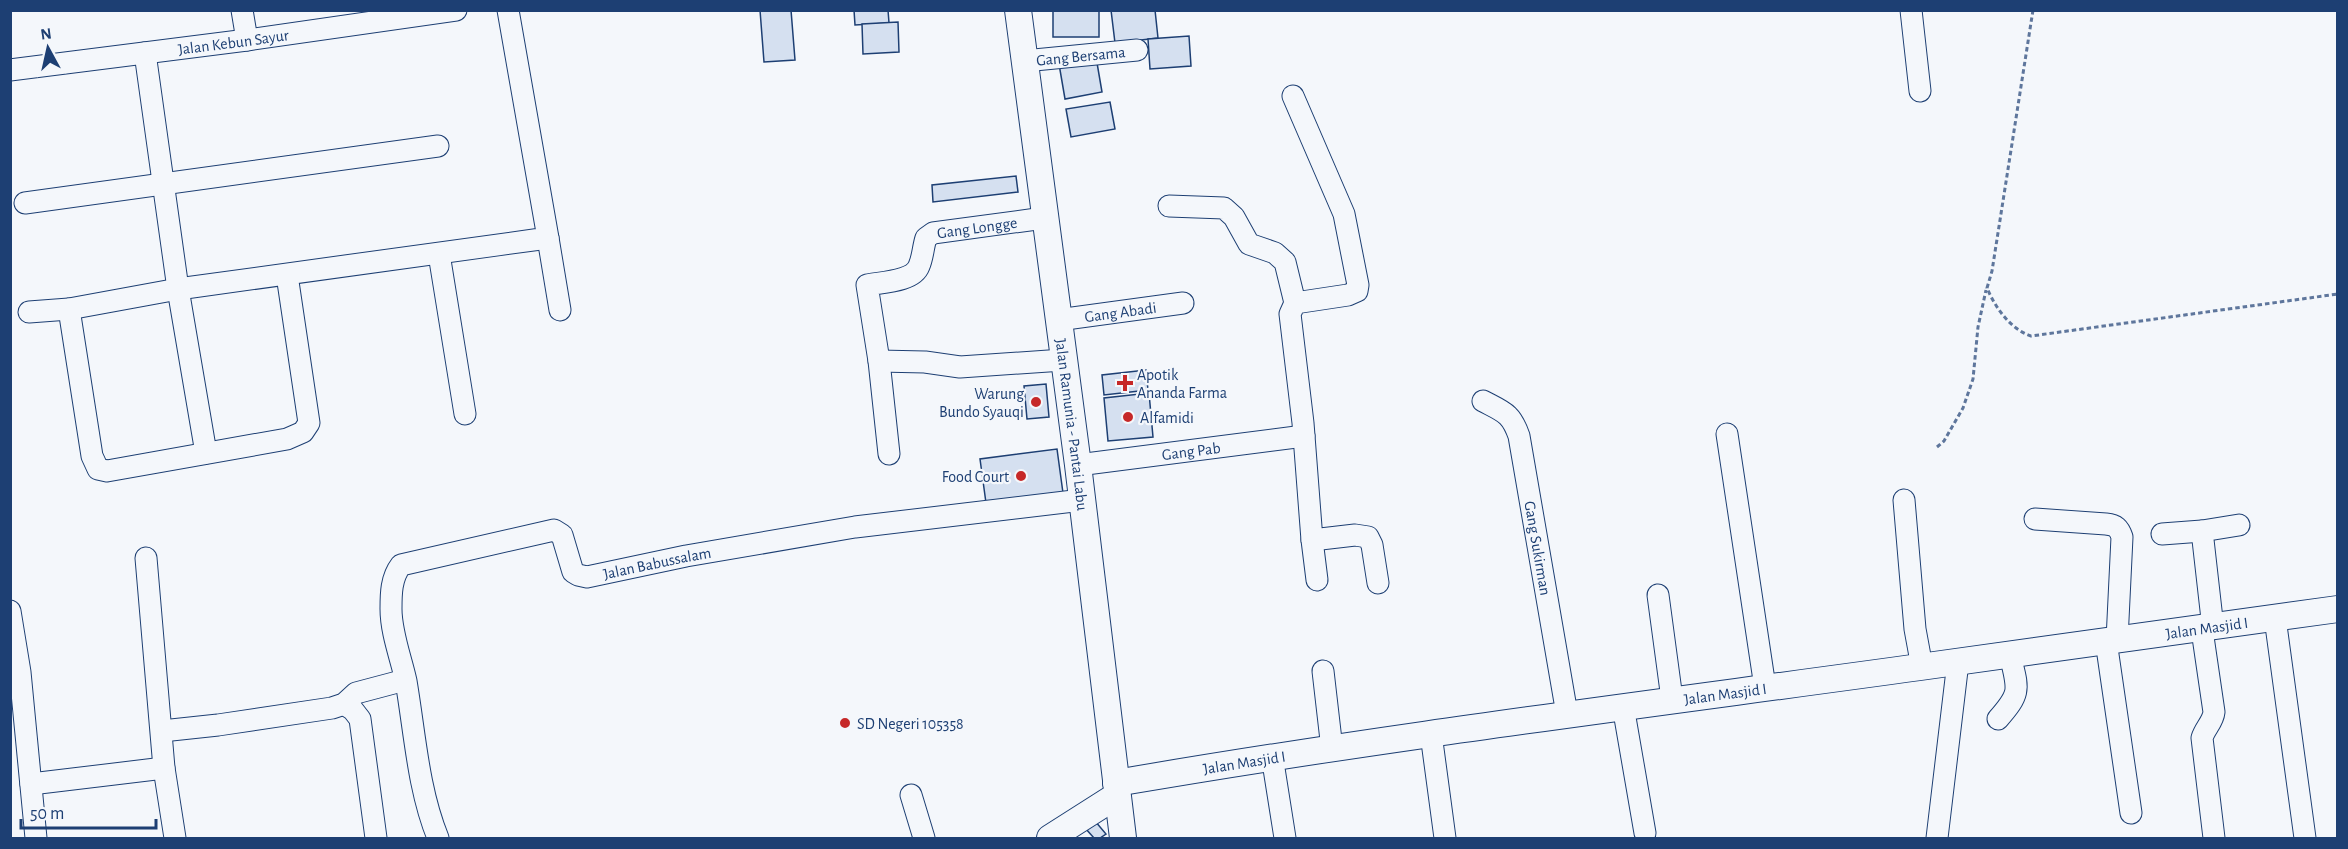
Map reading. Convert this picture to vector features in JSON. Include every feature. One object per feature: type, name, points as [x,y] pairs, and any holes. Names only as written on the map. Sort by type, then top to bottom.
[{"type":"main road","name":"Jalan Ramunia - Pantai Labu","points":[[1018,10],[1078,465],[1123,838]]},
{"type":"main road","name":"Jalan Masjid I","points":[[1116,789],[1272,756],[1672,699],[2207,629],[2337,609]]},
{"type":"main road","points":[[1050,838],[1116,789]]},
{"type":"street","points":[[242,10],[247,40]]},
{"type":"street","name":"Jalan Kebun Sayur","points":[[10,69],[247,40],[456,10]]},
{"type":"street","points":[[508,10],[560,310]]},
{"type":"street","points":[[1911,10],[1920,91]]},
{"type":"street","name":"Gang Bersama","points":[[1024,61],[1137,50]]},
{"type":"street","points":[[145,53],[178,289],[206,453]]},
{"type":"street","points":[[1293,96],[1344,213],[1358,285],[1357,291],[1348,295],[1295,303]]},
{"type":"street","points":[[25,203],[438,146]]},
{"type":"street","points":[[1169,206],[1217,206],[1231,212],[1249,244],[1275,253],[1285,262],[1295,303],[1290,314],[1317,580]]},
{"type":"street","name":"Gang Longge","points":[[879,361],[867,285],[905,278],[914,274],[919,267],[927,238],[933,233],[1044,218]]},
{"type":"street","points":[[29,312],[69,309],[178,289],[548,238]]},
{"type":"street","points":[[439,254],[465,414]]},
{"type":"street","points":[[69,309],[92,456],[98,470],[106,471],[286,439],[303,432],[309,423],[287,275]]},
{"type":"street","name":"Gang Abadi","points":[[1058,320],[1183,303]]},
{"type":"street","points":[[889,454],[879,361],[925,362],[960,367],[1063,360]]},
{"type":"street","name":"Gang Sukirman","points":[[1483,401],[1509,414],[1519,436],[1567,714]]},
{"type":"street","points":[[1727,434],[1765,687]]},
{"type":"street","name":"Gang Pab","points":[[1078,465],[1304,436]]},
{"type":"street","name":"Jalan Babussalam","points":[[438,838],[425,803],[405,680],[391,612],[392,586],[396,572],[401,565],[554,530],[562,535],[573,572],[587,577],[686,556],[855,527],[1082,500]]},
{"type":"street","points":[[1904,500],[1915,629],[1922,667]]},
{"type":"street","points":[[2035,519],[2114,525],[2119,528],[2122,537],[2112,641],[2131,813]]},
{"type":"street","points":[[2162,534],[2239,525]]},
{"type":"street","points":[[2202,531],[2214,712],[2214,719],[2202,738],[2214,838]]},
{"type":"street","points":[[1312,540],[1355,535],[1368,537],[1372,545],[1378,583]]},
{"type":"street","points":[[146,558],[164,768],[175,838]]},
{"type":"street","points":[[1658,595],[1672,699]]},
{"type":"street","points":[[10,611],[20,672],[36,838]]},
{"type":"street","points":[[2275,618],[2305,838]]},
{"type":"street","points":[[1998,719],[2017,693],[2010,655]]},
{"type":"street","points":[[1937,838],[1958,662]]},
{"type":"street","points":[[1323,671],[1332,749]]},
{"type":"street","points":[[162,731],[332,708],[344,704],[356,693],[405,680]]},
{"type":"street","points":[[344,704],[360,719],[376,838]]},
{"type":"street","points":[[1623,706],[1645,833]]},
{"type":"street","points":[[1431,734],[1445,838]]},
{"type":"street","points":[[1272,756],[1285,838]]},
{"type":"street","points":[[31,784],[164,768]]},
{"type":"street","points":[[910,795],[924,838]]},
{"type":"path","points":[[1937,447],[1944,441],[1963,408],[1973,379],[1978,327],[1992,271],[2033,10]]},
{"type":"path","points":[[1987,288],[1996,308],[2024,333],[2031,336],[2337,294]]},
{"type":"building","points":[[760,10],[791,10],[795,60],[764,62]]},
{"type":"building","points":[[854,10],[888,10],[889,23],[855,25]]},
{"type":"building","points":[[1053,10],[1099,10],[1099,37],[1053,37]]},
{"type":"building","points":[[1111,10],[1155,10],[1158,38],[1115,43]]},
{"type":"building","points":[[898,22],[899,52],[863,54],[862,24]]},
{"type":"building","points":[[1189,36],[1191,66],[1150,69],[1148,39]]},
{"type":"building","points":[[1096,57],[1102,92],[1065,99],[1059,64]]},
{"type":"building","points":[[1110,102],[1115,129],[1071,137],[1066,109]]},
{"type":"building","points":[[1016,176],[1018,192],[933,202],[932,185]]},
{"type":"building","name":"Apotik Ananda Farma","points":[[1146,370],[1148,390],[1104,395],[1102,375]]},
{"type":"building","name":"Warung Bundo Syauqi","points":[[1046,384],[1049,417],[1027,419],[1024,386]]},
{"type":"building","name":"Alfamidi","points":[[1149,393],[1153,437],[1108,441],[1104,398]]},
{"type":"building","name":"Food Court","points":[[1057,449],[1063,493],[986,503],[980,459]]},
{"type":"building","points":[[1095,821],[1106,834],[1100,838],[1094,838],[1086,829]]},
{"type":"place","name":"Apotik Ananda Farma","points":[[1125,383]]},
{"type":"place","name":"Warung Bundo Syauqi","points":[[1036,402]]},
{"type":"place","name":"Alfamidi","points":[[1128,417]]},
{"type":"place","name":"Food Court","points":[[1021,476]]},
{"type":"place","name":"SD Negeri 105358","points":[[845,723]]}]
